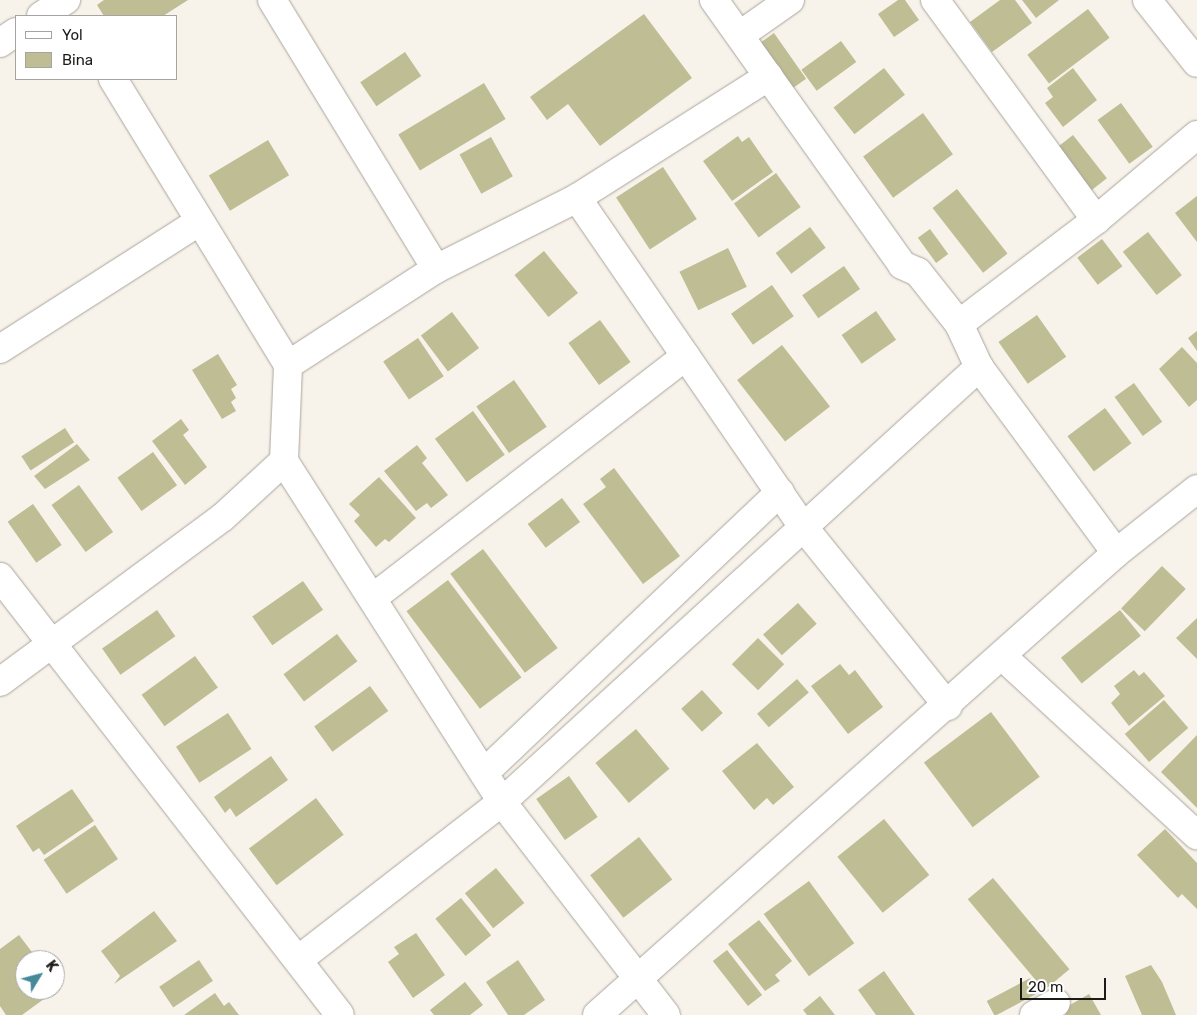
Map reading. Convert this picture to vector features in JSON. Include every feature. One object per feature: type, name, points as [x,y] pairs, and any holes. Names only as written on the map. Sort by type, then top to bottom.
[{"type":"street","points":[[42,15],[65,0],[74,15]]},
{"type":"street","points":[[272,0],[436,269]]},
{"type":"street","points":[[714,0],[740,34],[902,265],[918,272],[959,324],[979,366],[1116,553]]},
{"type":"street","points":[[740,34],[790,0]]},
{"type":"street","points":[[935,0],[1096,220]]},
{"type":"street","points":[[1148,0],[1197,63]]},
{"type":"street","points":[[0,43],[15,33]]},
{"type":"street","points":[[288,365],[436,269],[577,198],[768,76]]},
{"type":"street","points":[[114,80],[288,365],[284,461],[374,597],[502,802],[640,977],[666,1015]]},
{"type":"street","points":[[959,324],[1096,220],[1197,134]]},
{"type":"street","points":[[577,198],[801,524],[948,706]]},
{"type":"street","points":[[0,349],[200,221]]},
{"type":"street","points":[[374,597],[686,356]]},
{"type":"street","points":[[298,960],[502,802],[801,524],[979,366]]},
{"type":"street","points":[[0,682],[54,646],[223,518],[284,461]]},
{"type":"street","points":[[484,773],[780,492]]},
{"type":"street","points":[[597,1015],[948,706],[1116,553],[1196,492]]},
{"type":"street","points":[[0,577],[340,1015]]},
{"type":"street","points":[[1002,656],[1197,835]]},
{"type":"building","points":[[104,0],[188,0],[165,15],[103,15],[97,5]]},
{"type":"building","points":[[898,0],[905,0],[919,20],[894,37],[878,14]]},
{"type":"building","points":[[1000,0],[1015,0],[1032,23],[992,52],[970,22]]},
{"type":"building","points":[[1022,0],[1059,0],[1036,18]]},
{"type":"building","points":[[1088,9],[1110,38],[1049,83],[1027,55]]},
{"type":"building","points":[[644,14],[692,78],[600,146],[568,104],[547,120],[530,97]]},
{"type":"building","points":[[774,33],[806,79],[793,88],[761,42]]},
{"type":"building","points":[[841,41],[856,62],[817,91],[801,70]]},
{"type":"building","points":[[405,52],[421,76],[376,106],[360,82]]},
{"type":"building","points":[[884,68],[905,95],[854,134],[834,107]]},
{"type":"building","points":[[1073,68],[1097,100],[1063,127],[1045,103],[1053,97],[1047,88]]},
{"type":"building","points":[[484,83],[506,119],[420,171],[398,135]]},
{"type":"building","points":[[1121,103],[1153,147],[1129,164],[1098,120]]},
{"type":"building","points":[[923,113],[953,154],[893,198],[863,156]]},
{"type":"building","points":[[1073,135],[1107,178],[1085,196],[1051,152]]},
{"type":"building","points":[[738,136],[742,142],[749,137],[773,172],[732,201],[703,161]]},
{"type":"building","points":[[491,137],[513,176],[481,194],[460,154]]},
{"type":"building","points":[[268,140],[289,175],[230,211],[209,176]]},
{"type":"building","points":[[663,167],[697,219],[650,249],[616,197]]},
{"type":"building","points":[[776,173],[801,207],[759,238],[734,204]]},
{"type":"building","points":[[957,189],[1007,254],[983,273],[933,208]]},
{"type":"building","points":[[1197,196],[1197,242],[1175,213]]},
{"type":"building","points":[[810,227],[826,248],[791,274],[776,253]]},
{"type":"building","points":[[930,229],[948,254],[936,263],[918,238]]},
{"type":"building","points":[[1148,232],[1182,275],[1157,295],[1123,252]]},
{"type":"building","points":[[1102,239],[1122,266],[1098,285],[1077,258]]},
{"type":"building","points":[[728,248],[747,287],[698,310],[679,272]]},
{"type":"building","points":[[544,251],[578,293],[548,317],[514,275]]},
{"type":"building","points":[[844,266],[860,289],[818,318],[802,295]]},
{"type":"building","points":[[772,285],[794,316],[753,345],[731,314]]},
{"type":"building","points":[[876,311],[896,340],[862,364],[842,335]]},
{"type":"building","points":[[452,312],[479,348],[448,371],[421,335]]},
{"type":"building","points":[[1037,315],[1066,357],[1028,384],[998,342]]},
{"type":"building","points":[[600,320],[631,362],[599,385],[568,343]]},
{"type":"building","points":[[1197,331],[1197,351],[1188,338]]},
{"type":"building","points":[[418,338],[444,376],[409,400],[383,361]]},
{"type":"building","points":[[782,345],[830,406],[785,442],[737,380]]},
{"type":"building","points":[[1182,347],[1197,363],[1197,400],[1189,407],[1159,369]]},
{"type":"building","points":[[218,354],[237,385],[231,389],[236,398],[231,402],[236,411],[222,419],[192,370]]},
{"type":"building","points":[[514,380],[547,427],[509,453],[476,406]]},
{"type":"building","points":[[1134,383],[1162,422],[1143,436],[1115,397]]},
{"type":"building","points":[[1105,408],[1131,443],[1094,471],[1067,436]]},
{"type":"building","points":[[473,411],[505,455],[467,482],[435,439]]},
{"type":"building","points":[[181,419],[189,430],[183,435],[207,467],[185,485],[152,441]]},
{"type":"building","points":[[65,428],[74,442],[31,471],[21,456]]},
{"type":"building","points":[[77,444],[90,460],[45,489],[34,476]]},
{"type":"building","points":[[417,445],[427,458],[422,463],[448,495],[431,508],[427,503],[416,511],[384,471]]},
{"type":"building","points":[[153,452],[177,485],[142,511],[117,478]]},
{"type":"building","points":[[614,468],[680,556],[643,584],[583,504],[606,487],[600,479]]},
{"type":"building","points":[[379,477],[416,518],[389,542],[385,539],[376,547],[354,521],[360,515],[349,504]]},
{"type":"building","points":[[79,485],[113,532],[86,552],[51,505]]},
{"type":"building","points":[[562,498],[580,522],[546,548],[528,524]]},
{"type":"building","points":[[33,504],[62,545],[36,563],[8,522]]},
{"type":"building","points":[[483,549],[558,648],[525,673],[450,574]]},
{"type":"building","points":[[1162,566],[1186,589],[1145,631],[1121,608]]},
{"type":"building","points":[[448,580],[521,677],[480,709],[406,611]]},
{"type":"building","points":[[303,581],[323,610],[272,645],[252,617]]},
{"type":"building","points":[[798,603],[817,624],[782,655],[763,634]]},
{"type":"building","points":[[157,610],[175,636],[120,675],[102,648]]},
{"type":"building","points":[[1120,610],[1141,636],[1082,683],[1061,658]]},
{"type":"building","points":[[1197,618],[1197,659],[1176,638]]},
{"type":"building","points":[[337,634],[357,661],[304,701],[283,674]]},
{"type":"building","points":[[758,638],[784,664],[758,690],[732,664]]},
{"type":"building","points":[[195,656],[218,688],[165,726],[142,695]]},
{"type":"building","points":[[840,664],[849,675],[855,670],[883,707],[848,734],[811,686]]},
{"type":"building","points":[[1134,670],[1139,676],[1144,672],[1165,696],[1129,726],[1111,703],[1120,694],[1114,686]]},
{"type":"building","points":[[797,679],[809,693],[769,727],[757,714]]},
{"type":"building","points":[[370,686],[388,711],[332,752],[314,727]]},
{"type":"building","points":[[702,690],[723,713],[702,732],[681,709]]},
{"type":"building","points":[[1164,700],[1188,728],[1149,762],[1125,734]]},
{"type":"building","points":[[991,712],[1040,777],[973,827],[924,763]]},
{"type":"building","points":[[228,713],[251,749],[199,783],[176,747]]},
{"type":"building","points":[[636,729],[669,769],[629,803],[595,763]]},
{"type":"building","points":[[1197,735],[1197,808],[1161,772]]},
{"type":"building","points":[[757,743],[794,787],[773,805],[767,798],[754,810],[722,771]]},
{"type":"building","points":[[271,756],[288,780],[236,817],[230,808],[225,813],[214,797]]},
{"type":"building","points":[[569,776],[598,817],[565,840],[536,799]]},
{"type":"building","points":[[72,789],[94,821],[44,855],[39,848],[33,852],[16,826]]},
{"type":"building","points":[[316,798],[344,835],[277,885],[249,849]]},
{"type":"building","points":[[884,819],[929,875],[883,913],[837,857]]},
{"type":"building","points":[[95,825],[118,859],[67,894],[44,860]]},
{"type":"building","points":[[1165,829],[1197,863],[1197,909],[1182,894],[1178,898],[1137,855]]},
{"type":"building","points":[[639,837],[672,880],[623,918],[590,875]]},
{"type":"building","points":[[496,868],[524,903],[493,928],[465,893]]},
{"type":"building","points":[[993,878],[1069,969],[1044,990],[968,899]]},
{"type":"building","points":[[809,881],[854,943],[809,976],[764,914]]},
{"type":"building","points":[[461,898],[491,935],[466,956],[435,919]]},
{"type":"building","points":[[154,911],[177,941],[114,984],[120,976],[101,951]]},
{"type":"building","points":[[759,920],[792,961],[775,975],[780,981],[765,991],[728,944]]},
{"type":"building","points":[[416,933],[445,975],[413,998],[388,962],[399,954],[394,947]]},
{"type":"building","points":[[19,935],[30,950],[15,950],[15,1000],[43,1000],[22,1015],[6,1015],[0,1006],[0,949]]},
{"type":"building","points":[[727,950],[762,995],[748,1006],[713,961]]},
{"type":"building","points":[[199,960],[213,981],[173,1008],[159,987]]},
{"type":"building","points":[[518,960],[545,1000],[524,1015],[508,1015],[486,982]]},
{"type":"building","points":[[1151,965],[1162,982],[1176,1015],[1142,1015],[1125,976]]},
{"type":"building","points":[[884,971],[915,1015],[876,1015],[858,990]]},
{"type":"building","points":[[1030,978],[1038,993],[997,1015],[994,1015],[987,1001]]},
{"type":"building","points":[[465,982],[483,1005],[470,1015],[434,1015],[430,1010]]},
{"type":"building","points":[[215,993],[224,1006],[229,1002],[239,1015],[184,1015]]},
{"type":"building","points":[[1089,994],[1101,1015],[1066,1015],[1063,1009]]},
{"type":"building","points":[[820,996],[835,1015],[807,1015],[803,1010]]}]
